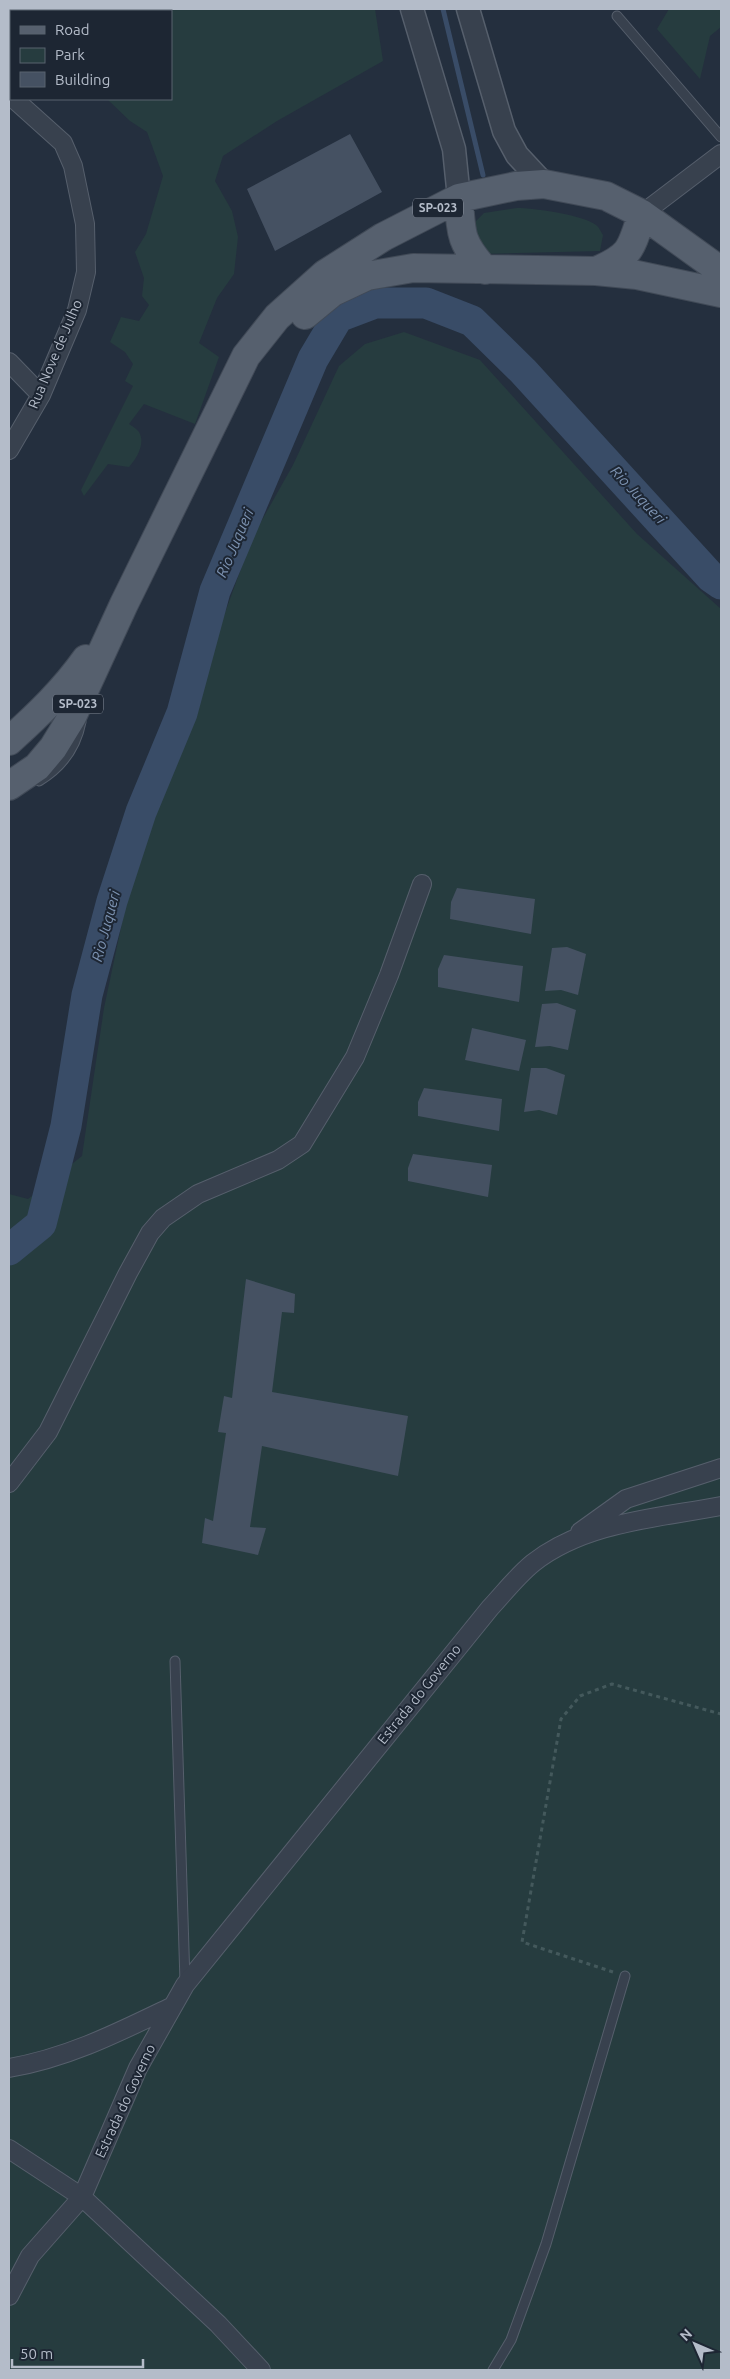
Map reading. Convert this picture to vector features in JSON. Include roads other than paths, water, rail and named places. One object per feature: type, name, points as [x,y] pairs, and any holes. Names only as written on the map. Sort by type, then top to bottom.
[{"type":"main road","name":"SP-023","points":[[14,783],[37,767],[53,748],[72,718],[124,604],[246,356],[277,317],[325,274],[383,237],[459,198],[516,186],[544,184],[606,196],[642,214],[721,288]]},
{"type":"main road","name":"SP-023","points":[[459,198],[462,238],[468,250],[485,270]]},
{"type":"main road","name":"SP-023","points":[[596,271],[614,263],[626,254],[632,246],[642,214]]},
{"type":"main road","name":"SP-023","points":[[216,415],[297,322],[333,292],[367,276],[413,268],[596,271],[637,275],[721,288]]},
{"type":"main road","name":"SP-023","points":[[9,741],[44,710],[68,684],[124,604]]},
{"type":"street","points":[[412,9],[454,149],[459,198]]},
{"type":"street","points":[[468,9],[504,131],[517,155],[544,184]]},
{"type":"street","name":"Rua Nove de Julho","points":[[9,450],[41,395],[77,310],[86,272],[85,224],[73,166],[63,143],[15,100]]},
{"type":"street","points":[[642,214],[721,154]]},
{"type":"street","points":[[9,362],[41,395]]},
{"type":"street","points":[[9,1483],[48,1432],[150,1233],[163,1218],[198,1194],[278,1160],[302,1144],[355,1057],[389,975],[422,884]]},
{"type":"street","points":[[563,1544],[626,1499],[721,1468]]},
{"type":"street","name":"Estrada do Governo","points":[[9,2296],[30,2256],[82,2197],[138,2068],[185,1984],[490,1608],[532,1564],[563,1544],[608,1527],[721,1506]]},
{"type":"street","name":"Estrada do Governo","points":[[9,2068],[31,2064],[90,2046],[172,2006]]},
{"type":"street","points":[[9,2148],[82,2197],[218,2324],[260,2370]]},
{"type":"lane","points":[[616,16],[721,137]]},
{"type":"lane","points":[[175,1661],[185,1984]]},
{"type":"lane","points":[[493,2370],[511,2340],[546,2244],[625,1976]]},
{"type":"waterway","points":[[443,9],[483,175]]},
{"type":"waterway","name":"Rio Juqueri","points":[[9,1250],[41,1224],[66,1126],[87,995],[112,901],[141,812],[182,713],[215,591],[313,359],[338,317],[375,303],[426,303],[472,321],[523,371],[711,577],[721,584]]}]
